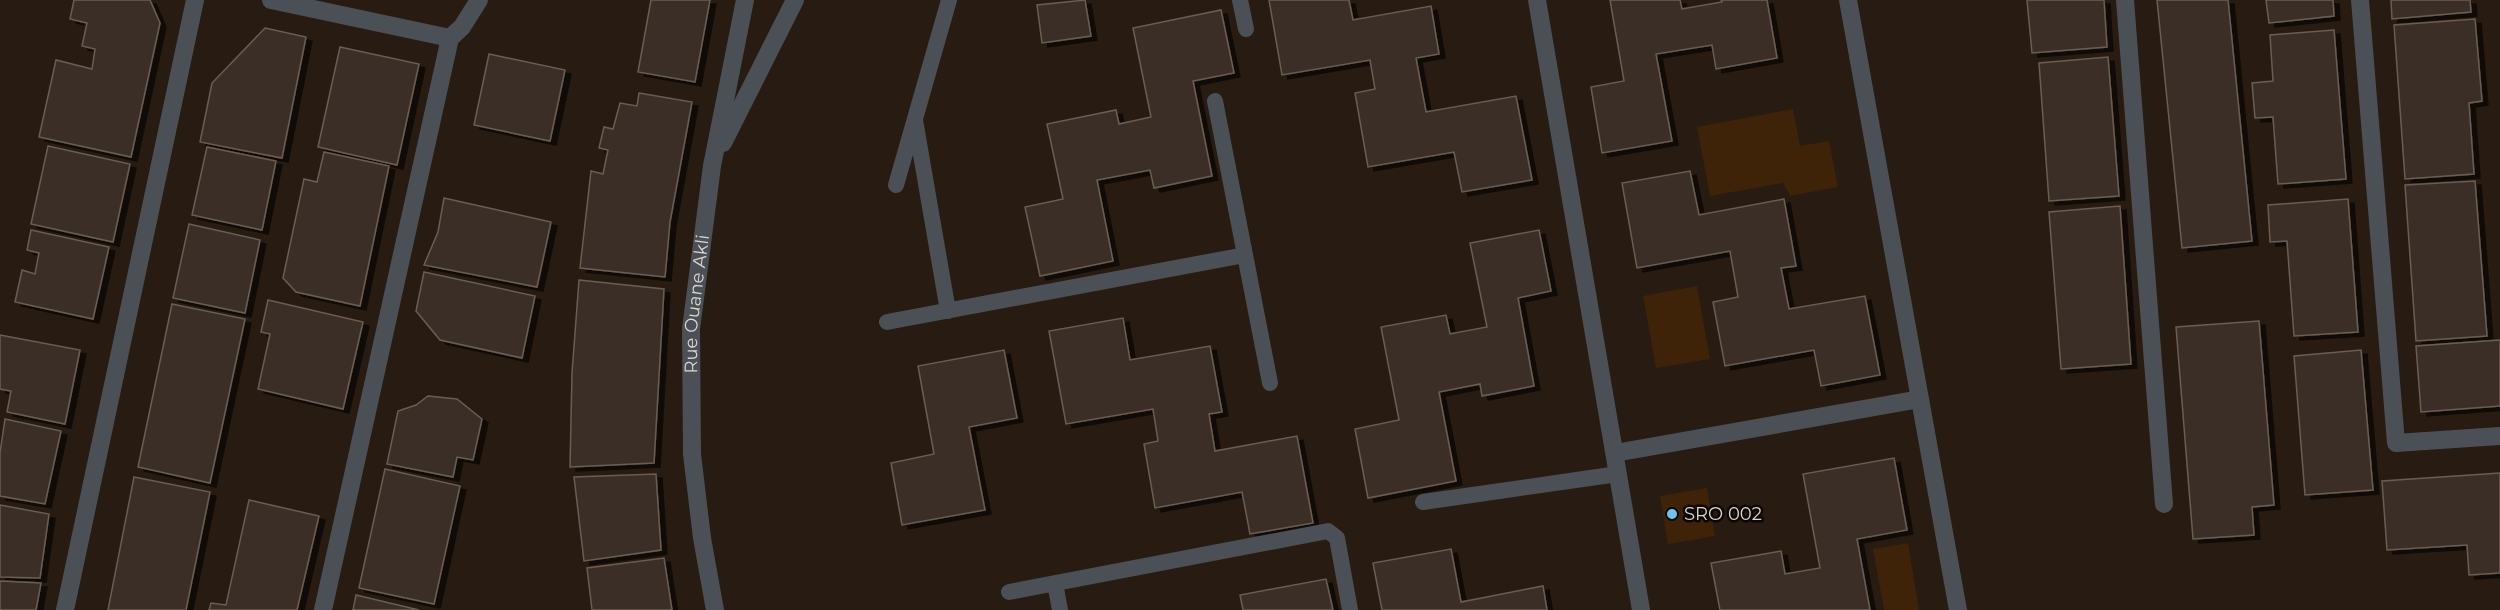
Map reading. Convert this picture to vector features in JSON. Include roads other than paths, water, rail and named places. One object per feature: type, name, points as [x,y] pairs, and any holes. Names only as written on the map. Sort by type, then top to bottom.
[{"type":"street","points":[[65,610],[195,0]]},
{"type":"street","points":[[271,0],[450,38]]},
{"type":"street","points":[[323,610],[450,38],[462,27],[479,0]]},
{"type":"street","name":"Rue Ouane Akli","points":[[715,610],[702,538],[692,454],[692,329],[712,166],[746,0]]},
{"type":"street","points":[[712,166],[795,0]]},
{"type":"street","points":[[1537,0],[1641,610]]},
{"type":"street","points":[[1848,0],[1958,610]]},
{"type":"street","points":[[2125,0],[2164,504]]},
{"type":"street","points":[[2360,0],[2396,443],[2500,436]]},
{"type":"street","points":[[1615,453],[1920,399]]},
{"type":"lane","points":[[896,185],[949,0]]},
{"type":"lane","points":[[1240,0],[1246,29]]},
{"type":"lane","points":[[1215,101],[1270,382]]},
{"type":"lane","points":[[915,120],[948,311]]},
{"type":"lane","points":[[887,322],[1245,255]]},
{"type":"lane","points":[[1423,502],[1618,474]]},
{"type":"lane","points":[[1009,592],[1328,531],[1336,538],[1350,610]]},
{"type":"lane","points":[[1055,583],[1060,610]]},
{"type":"place","name":"SRO 002","points":[[1672,514]]}]
